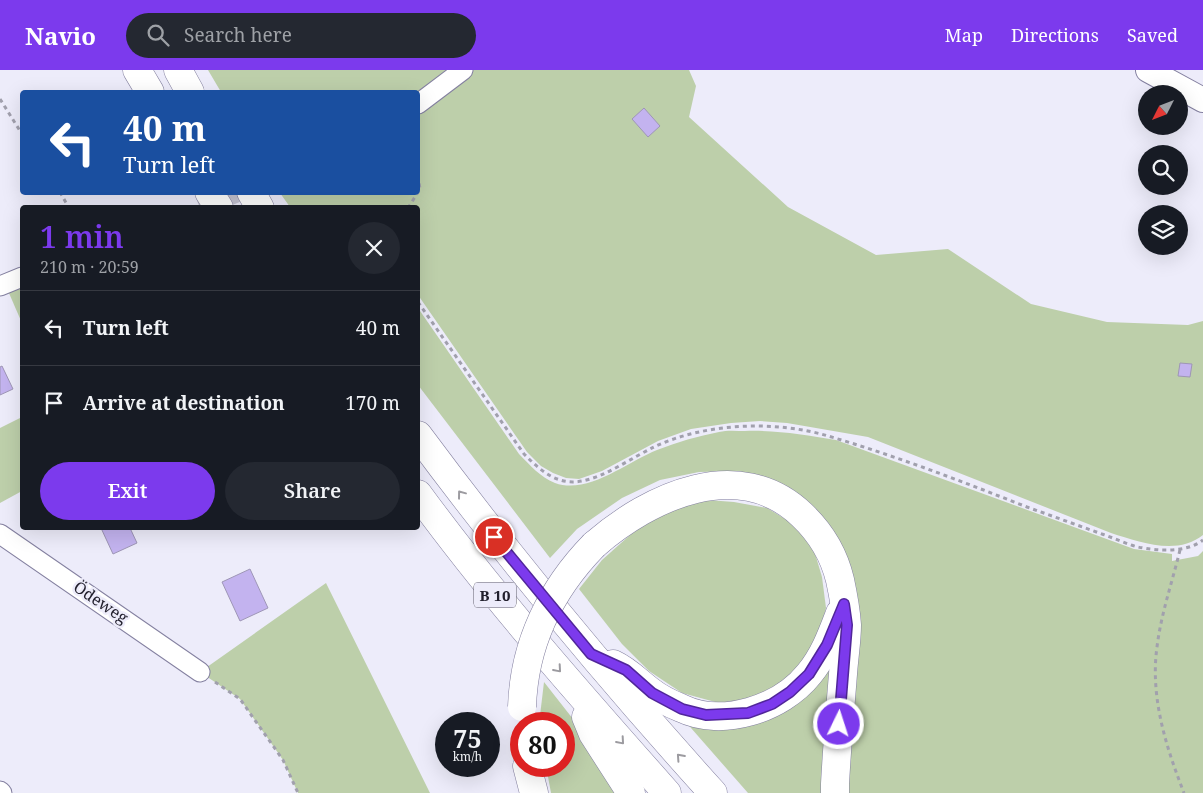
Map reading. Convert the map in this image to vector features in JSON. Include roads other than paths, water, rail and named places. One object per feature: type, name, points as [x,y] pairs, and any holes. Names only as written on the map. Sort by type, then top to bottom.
[{"type":"highway","points":[[137,70],[149,90]]},
{"type":"highway","points":[[178,70],[189,90]]},
{"type":"highway","name":"B 10","points":[[420,438],[538,591],[712,793]]},
{"type":"highway","points":[[522,712],[523,688],[528,660],[537,630],[562,583],[594,545],[632,515],[686,491],[722,485],[760,490],[780,499],[797,510],[814,527],[828,548],[839,578],[847,625],[834,784],[835,793]]},
{"type":"highway","name":"B 10","points":[[420,497],[458,549],[577,692],[667,793]]},
{"type":"highway","name":"B 10","points":[[591,654],[626,670],[652,693],[682,709],[706,715],[748,713],[772,704],[790,692],[809,674],[827,645],[844,604]]},
{"type":"highway","points":[[577,692],[593,734],[631,793]]},
{"type":"highway","points":[[530,777],[534,793]]},
{"type":"main road","points":[[1148,70],[1203,100]]},
{"type":"street","points":[[420,102],[463,70]]},
{"type":"street","points":[[2,282],[20,278]]},
{"type":"street","name":"Ödeweg","points":[[0,534],[200,672]]},
{"type":"tunnel","points":[[207,205],[232,195]]}]
